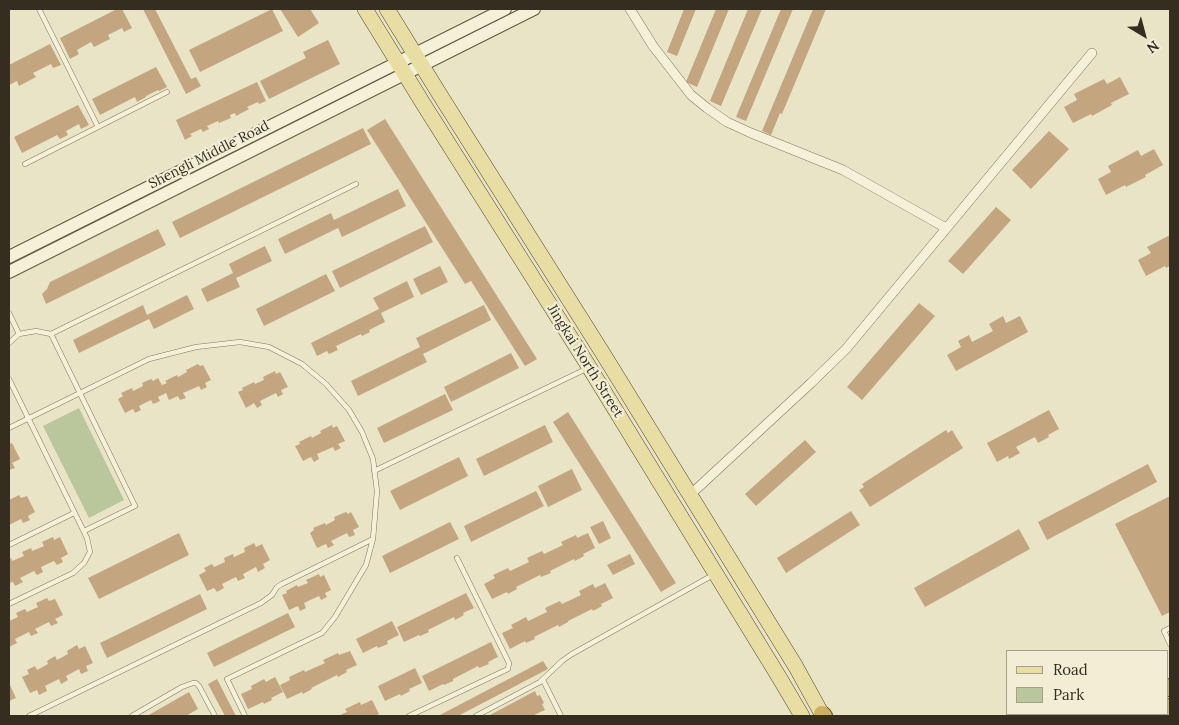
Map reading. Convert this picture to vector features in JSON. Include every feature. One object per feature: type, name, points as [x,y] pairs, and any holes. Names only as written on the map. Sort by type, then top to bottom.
[{"type":"main road","name":"Jingkai North Street","points":[[365,9],[590,367],[802,716]]},
{"type":"main road","name":"Jingkai North Street","points":[[387,9],[602,352],[796,667],[823,716]]},
{"type":"street","points":[[418,60],[505,9]]},
{"type":"street","points":[[418,60],[534,9]]},
{"type":"street","points":[[630,9],[653,46],[691,94],[706,108],[727,122],[751,133],[843,170],[946,228]]},
{"type":"street","points":[[690,495],[846,348],[1092,53]]},
{"type":"street","name":"Shengli Middle Road","points":[[9,257],[418,60]]},
{"type":"street","name":"Shengli Middle Road","points":[[9,272],[401,68]]},
{"type":"lane","points":[[39,9],[98,127]]},
{"type":"lane","points":[[25,164],[167,92]]},
{"type":"lane","points":[[9,343],[19,334],[36,331],[51,334],[356,184]]},
{"type":"lane","points":[[9,313],[19,334]]},
{"type":"lane","points":[[51,334],[135,506],[84,531]]},
{"type":"lane","points":[[9,428],[150,358],[196,347],[240,342],[269,347],[302,364],[326,384],[349,410],[362,432],[373,459],[377,491],[373,539],[366,565],[335,617],[322,633],[227,679],[245,716]]},
{"type":"lane","points":[[374,470],[590,367]]},
{"type":"lane","points":[[9,379],[84,531],[90,552],[84,563],[73,572],[9,604]]},
{"type":"lane","points":[[9,545],[74,513]]},
{"type":"lane","points":[[29,716],[267,600],[282,584],[373,539]]},
{"type":"lane","points":[[409,716],[508,669],[509,663],[457,558]]},
{"type":"lane","points":[[476,716],[543,680],[572,654],[716,574]]},
{"type":"lane","points":[[1170,628],[1164,632],[1170,644]]},
{"type":"lane","points":[[543,680],[561,716]]},
{"type":"lane","points":[[132,716],[182,687],[196,683],[200,686],[214,716]]},
{"type":"green space","points":[[79,408],[124,500],[89,518],[43,426]]},
{"type":"building","points":[[117,9],[122,9],[132,28],[124,32],[122,28],[108,35],[110,39],[94,47],[91,42],[77,50],[79,54],[70,59],[60,38]]},
{"type":"building","points":[[143,9],[155,9],[191,79],[196,77],[201,86],[186,94]]},
{"type":"building","points":[[272,9],[283,31],[200,72],[189,50]]},
{"type":"building","points":[[280,9],[310,9],[319,23],[298,37]]},
{"type":"building","points":[[684,9],[696,9],[677,56],[667,52]]},
{"type":"building","points":[[716,9],[729,9],[697,87],[686,82]]},
{"type":"building","points":[[748,9],[762,9],[721,106],[710,101]]},
{"type":"building","points":[[781,9],[793,9],[746,121],[736,117]]},
{"type":"building","points":[[813,9],[826,9],[782,114],[780,113],[771,135],[762,131]]},
{"type":"building","points":[[328,40],[340,64],[269,99],[260,81],[306,58],[303,52]]},
{"type":"building","points":[[50,44],[61,65],[53,68],[51,64],[33,73],[36,77],[19,86],[17,81],[9,85],[9,65]]},
{"type":"building","points":[[156,67],[167,87],[137,102],[135,97],[100,115],[92,99]]},
{"type":"building","points":[[1120,77],[1129,94],[1092,116],[1091,114],[1073,123],[1064,107],[1077,100],[1074,94],[1104,79],[1107,84]]},
{"type":"building","points":[[257,82],[266,101],[259,104],[258,102],[247,107],[249,109],[236,116],[235,113],[230,115],[231,118],[207,126],[209,129],[203,132],[201,129],[190,134],[192,136],[185,140],[176,120]]},
{"type":"building","points":[[78,105],[89,125],[81,129],[79,124],[66,131],[68,135],[60,139],[57,135],[22,153],[14,137]]},
{"type":"building","points":[[385,119],[537,359],[525,366],[471,281],[465,284],[367,130]]},
{"type":"building","points":[[363,128],[371,144],[180,238],[172,222]]},
{"type":"building","points":[[1049,131],[1069,149],[1031,189],[1012,170]]},
{"type":"building","points":[[1154,149],[1163,165],[1145,175],[1146,177],[1106,195],[1098,179],[1111,172],[1108,166],[1138,150],[1141,156]]},
{"type":"building","points":[[398,189],[406,206],[342,237],[338,228],[285,254],[278,239],[331,213],[334,220]]},
{"type":"building","points":[[996,207],[1011,220],[963,274],[948,261]]},
{"type":"building","points":[[425,226],[433,242],[340,288],[332,271]]},
{"type":"building","points":[[158,229],[166,245],[46,304],[42,294],[50,282]]},
{"type":"building","points":[[1170,235],[1170,266],[1166,268],[1165,266],[1146,276],[1138,260],[1151,253],[1147,247]]},
{"type":"building","points":[[265,246],[272,261],[236,278],[240,287],[207,302],[201,289],[233,273],[229,264]]},
{"type":"building","points":[[440,266],[448,282],[421,295],[413,279]]},
{"type":"building","points":[[326,274],[335,291],[264,326],[256,309]]},
{"type":"building","points":[[407,281],[414,297],[381,313],[385,322],[362,336],[361,334],[336,346],[338,350],[329,354],[327,351],[317,356],[311,343],[379,309],[373,298]]},
{"type":"building","points":[[187,295],[194,309],[154,329],[149,319],[79,353],[73,340],[143,305],[147,315]]},
{"type":"building","points":[[919,303],[935,316],[862,400],[847,387]]},
{"type":"building","points":[[484,305],[491,320],[423,354],[427,362],[358,396],[351,381],[420,347],[416,338]]},
{"type":"building","points":[[1003,316],[1006,323],[1020,316],[1028,332],[956,371],[947,355],[961,347],[958,341],[969,335],[972,342],[993,331],[989,324]]},
{"type":"building","points":[[511,353],[519,368],[451,402],[444,387]]},
{"type":"building","points":[[198,364],[200,366],[203,365],[211,380],[205,383],[207,387],[201,390],[199,386],[183,393],[186,398],[180,400],[178,396],[169,400],[166,393],[158,397],[160,401],[153,404],[151,400],[139,406],[141,410],[135,413],[133,409],[125,413],[118,399],[123,396],[121,393],[132,388],[133,391],[143,386],[142,383],[151,379],[153,381],[158,378],[162,385],[167,383],[165,381],[177,375],[178,377],[187,372],[186,370]]},
{"type":"building","points":[[275,371],[276,374],[280,372],[288,387],[281,390],[283,394],[278,397],[276,393],[260,401],[262,405],[257,408],[254,403],[246,408],[238,392],[254,382],[255,384],[264,380],[263,377]]},
{"type":"building","points":[[445,394],[453,410],[384,443],[377,428]]},
{"type":"building","points":[[1049,410],[1059,429],[1038,443],[1035,437],[1016,447],[1020,453],[1009,459],[1008,456],[997,462],[987,443]]},
{"type":"building","points":[[568,412],[676,583],[661,592],[553,422]]},
{"type":"building","points":[[332,425],[333,428],[337,426],[345,441],[338,444],[341,448],[335,451],[333,447],[317,454],[319,459],[314,462],[311,457],[303,461],[295,446],[311,436],[312,438],[321,433],[320,431]]},
{"type":"building","points":[[545,425],[553,442],[484,476],[476,459]]},
{"type":"building","points":[[946,430],[948,433],[952,430],[963,448],[870,507],[859,490],[864,487],[862,484]]},
{"type":"building","points":[[805,440],[816,452],[756,506],[745,494]]},
{"type":"building","points":[[12,443],[20,459],[12,463],[15,468],[9,470],[9,444]]},
{"type":"building","points":[[459,457],[468,476],[400,510],[390,491]]},
{"type":"building","points":[[1148,464],[1157,482],[1047,540],[1038,522]]},
{"type":"building","points":[[572,469],[582,490],[548,507],[538,486]]},
{"type":"building","points":[[536,491],[544,506],[471,542],[464,526]]},
{"type":"building","points":[[19,495],[21,498],[27,496],[35,512],[28,516],[30,520],[23,523],[21,519],[9,525],[9,500]]},
{"type":"building","points":[[1170,496],[1170,612],[1162,616],[1115,524]]},
{"type":"building","points":[[851,511],[860,525],[786,573],[777,558]]},
{"type":"building","points":[[346,512],[348,514],[351,512],[359,527],[353,530],[355,535],[349,537],[347,533],[331,541],[334,545],[328,548],[326,544],[317,548],[310,533],[314,530],[313,528],[325,523],[326,525],[335,520],[334,517]]},
{"type":"building","points":[[603,521],[611,538],[599,544],[590,527]]},
{"type":"building","points":[[450,522],[459,539],[390,573],[382,556]]},
{"type":"building","points":[[1019,529],[1030,549],[925,607],[914,588]]},
{"type":"building","points":[[179,533],[189,555],[99,599],[88,578]]},
{"type":"building","points":[[588,533],[595,548],[583,554],[584,556],[550,571],[551,573],[541,577],[540,575],[516,587],[517,589],[508,594],[507,592],[492,599],[484,584],[495,578],[493,575],[508,568],[510,571],[529,562],[527,558],[542,551],[544,554],[563,545],[561,542],[576,535],[577,538]]},
{"type":"building","points":[[53,537],[54,540],[60,537],[68,554],[61,558],[63,562],[57,565],[54,561],[41,567],[43,572],[37,575],[34,571],[20,578],[23,582],[15,586],[13,582],[9,583],[9,559],[11,558],[12,561],[24,556],[22,552],[31,548],[32,551],[44,546],[42,542]]},
{"type":"building","points":[[254,543],[256,547],[262,544],[270,560],[263,564],[265,568],[258,572],[256,567],[243,574],[245,578],[238,581],[236,577],[222,584],[224,588],[217,592],[214,588],[207,591],[199,575],[206,571],[204,568],[212,564],[214,567],[225,562],[224,558],[233,554],[234,557],[245,552],[244,548]]},
{"type":"building","points":[[630,554],[635,564],[613,575],[607,565]]},
{"type":"building","points":[[319,574],[320,577],[324,575],[331,590],[325,593],[327,597],[321,600],[319,596],[304,603],[306,608],[300,611],[298,606],[289,610],[282,595],[297,585],[298,587],[308,583],[306,580]]},
{"type":"building","points":[[605,583],[613,598],[601,604],[602,606],[593,611],[592,609],[559,627],[558,625],[534,637],[535,639],[526,643],[525,641],[510,649],[502,633],[513,628],[511,625],[526,617],[528,621],[547,612],[545,608],[560,601],[562,604],[581,595],[579,591],[593,584],[595,588]]},
{"type":"building","points":[[466,593],[474,608],[463,613],[464,615],[455,620],[454,617],[428,630],[429,632],[404,642],[397,627]]},
{"type":"building","points":[[200,594],[207,609],[107,658],[100,643]]},
{"type":"building","points":[[47,598],[49,601],[55,599],[63,615],[55,619],[58,623],[51,626],[49,622],[35,629],[38,633],[31,636],[29,632],[15,639],[17,643],[9,647],[9,621],[18,617],[16,613],[25,609],[27,612],[38,607],[36,603]]},
{"type":"building","points":[[288,613],[295,627],[214,667],[207,653]]},
{"type":"building","points":[[392,621],[399,635],[387,641],[388,644],[378,648],[377,646],[363,653],[356,639]]},
{"type":"building","points":[[491,642],[498,657],[488,662],[489,664],[479,668],[478,666],[453,679],[453,681],[429,691],[422,676]]},
{"type":"building","points":[[77,645],[79,649],[85,646],[93,663],[86,666],[88,671],[81,674],[79,669],[66,676],[68,680],[61,684],[59,679],[45,686],[47,691],[39,695],[37,690],[30,693],[22,677],[29,674],[27,670],[35,666],[37,670],[48,664],[47,661],[55,656],[57,660],[68,654],[67,651]]},
{"type":"building","points":[[350,651],[357,665],[346,670],[347,672],[338,677],[337,675],[303,694],[302,692],[287,699],[280,685],[290,680],[289,677],[325,663],[323,660],[338,653],[339,655]]},
{"type":"building","points":[[543,661],[548,669],[458,716],[438,716]]},
{"type":"building","points":[[415,668],[422,683],[409,689],[410,691],[401,696],[400,694],[385,701],[378,686]]},
{"type":"building","points":[[275,677],[283,692],[264,704],[263,702],[248,709],[241,694],[252,689],[251,686],[264,679],[266,682]]},
{"type":"building","points":[[217,679],[236,716],[225,716],[208,684]]},
{"type":"building","points":[[9,683],[16,698],[9,701]]},
{"type":"building","points":[[535,691],[537,696],[540,695],[545,710],[532,716],[488,716]]},
{"type":"building","points":[[189,692],[198,709],[186,716],[147,716]]},
{"type":"building","points":[[372,700],[379,714],[375,716],[338,716],[347,712],[345,709],[360,702],[361,705]]}]
